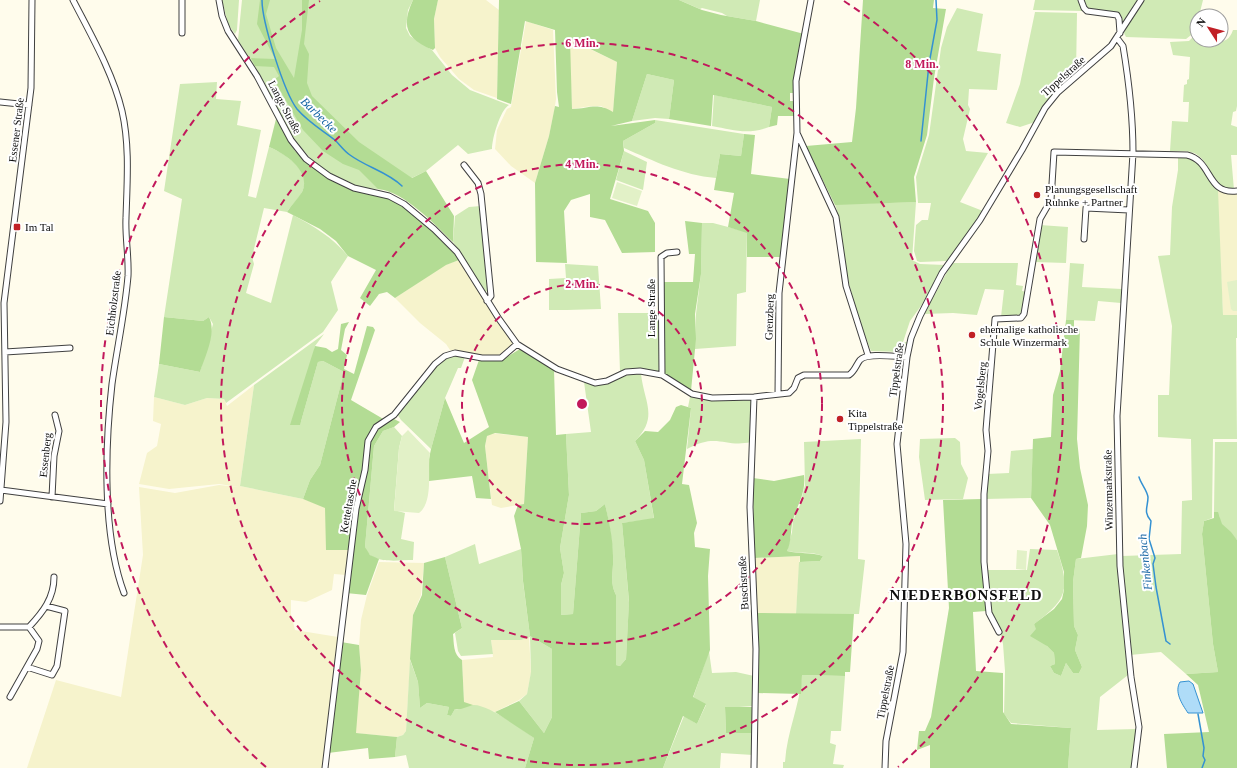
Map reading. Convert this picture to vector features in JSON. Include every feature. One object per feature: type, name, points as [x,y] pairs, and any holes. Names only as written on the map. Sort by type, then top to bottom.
[{"type":"street","name":"Essener Straße","points":[[0,500],[6,422],[4,320],[6,278],[31,88],[32,0]]},
{"type":"street","name":"Eichholzstraße","points":[[73,0],[103,60],[122,110],[126,134],[128,275],[108,430],[108,504],[114,547],[124,593]]},
{"type":"street","points":[[182,0],[182,32]]},
{"type":"street","name":"Lange Straße","points":[[219,0],[222,16],[228,31],[257,76],[290,140],[306,159],[329,176],[354,188],[389,196],[415,212],[451,245],[517,344],[557,368],[595,383],[607,381],[630,372],[647,372],[662,375],[687,392],[697,396],[712,398],[754,397],[778,394]]},
{"type":"street","name":"Grenzberg","points":[[778,394],[779,293],[797,133],[796,81],[811,0]]},
{"type":"street","points":[[1081,0],[1084,8],[1089,12],[1117,15],[1119,19],[1120,33]]},
{"type":"street","name":"Tippelstraße","points":[[885,768],[886,741],[903,652],[905,613],[905,516],[897,444],[907,357],[917,323],[942,273],[980,220],[1022,150],[1044,108],[1058,92],[1104,53],[1117,38],[1141,0]]},
{"type":"street","name":"Winzermarkstraße","points":[[1117,38],[1123,46],[1132,109],[1133,153],[1117,431],[1120,566],[1131,677],[1139,727],[1134,768]]},
{"type":"street","points":[[0,102],[29,105]]},
{"type":"street","name":"Grenzberg","points":[[797,133],[836,217],[846,286],[868,355]]},
{"type":"street","name":"Vogelsberg","points":[[999,632],[989,613],[984,562],[984,506],[988,451],[986,430],[995,320],[1020,318],[1024,314],[1040,219],[1051,200],[1054,152],[1133,153]]},
{"type":"street","points":[[1133,153],[1192,156],[1200,162],[1219,188],[1228,192],[1237,191]]},
{"type":"street","points":[[464,164],[478,184],[481,194],[491,296],[487,301]]},
{"type":"street","points":[[1084,239],[1086,208],[1129,210]]},
{"type":"street","name":"Lange Straße","points":[[662,375],[661,257],[667,253],[677,252]]},
{"type":"street","points":[[0,278],[6,278]]},
{"type":"street","name":"Ketteltasche","points":[[325,768],[356,509],[365,470],[368,442],[376,427],[394,415],[435,364],[445,356],[455,353],[496,359],[507,355],[517,344]]},
{"type":"street","points":[[5,352],[70,348]]},
{"type":"street","points":[[778,394],[790,392],[797,380],[802,376],[849,375],[854,371],[861,359],[868,355],[907,357]]},
{"type":"street","name":"Buschstraße","points":[[754,397],[750,507],[756,642],[754,768]]},
{"type":"street","name":"Essenberg","points":[[52,497],[54,456],[59,431],[55,415]]},
{"type":"street","points":[[1,490],[108,504]]},
{"type":"street","points":[[30,627],[46,606],[53,591],[54,577]]},
{"type":"street","points":[[27,668],[52,675],[57,666],[65,611],[46,606]]},
{"type":"street","points":[[0,627],[30,627]]},
{"type":"street","points":[[10,697],[39,645],[38,638],[30,627]]},
{"type":"shaded area","points":[[438,0],[486,0],[499,10],[497,98],[474,90],[459,79],[440,57],[435,48],[434,19]]},
{"type":"shaded area","points":[[526,21],[553,30],[556,99],[549,136],[535,183],[511,166],[495,149],[497,130],[507,109],[511,107]]},
{"type":"shaded area","points":[[569,39],[617,62],[613,113],[601,106],[572,109]]},
{"type":"shaded area","points":[[1217,190],[1230,194],[1237,193],[1237,315],[1223,315]]},
{"type":"shaded area","points":[[459,260],[513,343],[511,348],[496,356],[483,356],[450,350],[446,344],[420,323],[395,298],[445,265]]},
{"type":"shaded area","points":[[254,385],[240,486],[303,499],[326,507],[326,550],[349,550],[346,575],[334,574],[332,590],[306,602],[291,600],[291,614],[295,630],[338,637],[324,768],[27,768],[56,680],[121,697],[143,555],[139,487],[175,493],[219,485],[239,487],[219,484],[169,489],[139,484],[147,453],[157,446],[161,424],[153,421],[154,397],[185,405],[207,398],[224,399],[227,406]]},
{"type":"shaded area","points":[[491,433],[528,437],[524,504],[501,508],[492,505],[485,446],[487,436]]},
{"type":"shaded area","points":[[800,556],[796,614],[757,613],[754,558]]},
{"type":"shaded area","points":[[379,562],[424,563],[421,595],[413,615],[406,731],[403,735],[397,737],[355,733],[361,670],[359,646],[361,620],[367,595]]},
{"type":"shaded area","points":[[529,636],[531,673],[527,694],[519,700],[495,712],[464,703],[462,660],[493,657],[491,640],[521,640]]},
{"type":"green space","points":[[222,0],[239,0],[237,30],[235,34],[228,24]]},
{"type":"green space","points":[[242,0],[413,0],[408,10],[406,28],[410,36],[432,50],[452,75],[470,90],[509,105],[500,118],[493,139],[492,149],[468,154],[458,145],[426,171],[387,190],[356,187],[332,175],[313,161],[295,141],[263,80],[238,40]]},
{"type":"green space","points":[[260,0],[270,0],[266,14],[276,48],[294,78],[302,30],[302,0],[309,0],[304,44],[309,54],[307,83],[312,96],[359,142],[412,178],[426,171],[454,216],[453,242],[428,218],[408,202],[388,191],[378,189],[359,170],[343,164],[323,151],[303,130],[274,80],[279,76],[274,67],[255,66],[251,58],[275,59],[257,24]]},
{"type":"green space","points":[[413,0],[438,0],[434,19],[435,48],[433,50],[417,41],[408,31],[407,17]]},
{"type":"green space","points":[[499,0],[679,0],[702,10],[756,21],[804,34],[794,93],[790,93],[790,101],[795,101],[795,116],[778,116],[777,125],[769,127],[772,107],[713,95],[711,126],[669,119],[674,80],[647,74],[632,121],[611,126],[655,120],[655,123],[623,141],[624,151],[610,199],[648,211],[655,223],[655,252],[622,253],[605,220],[590,217],[590,194],[571,200],[564,211],[567,263],[536,262],[535,183],[549,136],[555,106],[559,107],[557,92],[555,30],[525,21],[511,104],[497,99]],"holes":[[[570,39],[617,62],[613,112],[602,107],[572,109]]]},
{"type":"green space","points":[[679,0],[760,0],[756,21],[727,16],[722,13],[702,8],[700,9]]},
{"type":"green space","points":[[863,0],[934,0],[933,8],[946,9],[934,78],[927,135],[914,177],[916,202],[835,205],[806,146],[852,142],[856,108]]},
{"type":"green space","points":[[1035,0],[1080,0],[1083,11],[1033,10]]},
{"type":"green space","points":[[1083,0],[1139,0],[1121,28],[1120,16],[1087,9]]},
{"type":"green space","points":[[1144,0],[1203,0],[1201,8],[1189,8],[1189,37],[1186,39],[1126,37],[1124,33]]},
{"type":"green space","points":[[957,8],[983,14],[977,51],[1001,54],[997,90],[969,89],[968,105],[970,109],[963,139],[966,151],[988,153],[960,202],[983,211],[947,261],[920,262],[917,261],[914,251],[916,225],[922,220],[928,220],[931,203],[918,203],[916,177],[929,135],[941,48],[947,27]]},
{"type":"green space","points":[[1035,12],[1077,13],[1076,75],[1035,122],[1020,127],[1006,123],[1020,84]]},
{"type":"green space","points":[[1233,30],[1237,30],[1237,106],[1236,111],[1233,112],[1231,125],[1237,127],[1237,155],[1231,155],[1234,190],[1219,185],[1201,158],[1196,154],[1170,151],[1172,121],[1188,122],[1189,102],[1183,102],[1184,85],[1187,84],[1187,80],[1189,79],[1190,57],[1173,55],[1170,42],[1189,41],[1189,48],[1229,48],[1230,36]]},
{"type":"green space","points":[[647,74],[674,80],[669,119],[655,118],[632,121]]},
{"type":"green space","points":[[217,82],[216,99],[241,101],[237,125],[261,130],[248,196],[256,198],[269,147],[289,158],[304,177],[302,192],[287,212],[264,208],[252,257],[254,264],[246,293],[271,303],[293,215],[323,233],[336,243],[348,256],[331,282],[338,310],[323,332],[226,403],[224,399],[207,398],[185,405],[154,397],[159,364],[200,372],[213,324],[209,317],[203,321],[164,317],[182,199],[164,191],[180,84]]},
{"type":"green space","points":[[714,95],[772,107],[769,127],[754,131],[747,131],[712,126]]},
{"type":"green space","points":[[276,119],[295,151],[311,165],[352,190],[388,198],[414,213],[450,246],[459,260],[446,265],[395,298],[387,292],[379,294],[370,306],[360,298],[376,270],[348,256],[336,241],[320,229],[287,212],[302,192],[304,184],[300,170],[295,164],[289,158],[269,147]]},
{"type":"green space","points":[[655,120],[744,134],[741,156],[720,154],[716,178],[680,171],[624,148],[623,141],[655,123]]},
{"type":"green space","points":[[744,134],[755,135],[751,174],[790,179],[781,257],[747,257],[747,233],[728,227],[734,193],[714,190],[720,154],[741,156]]},
{"type":"green space","points":[[624,151],[647,162],[643,190],[616,180]]},
{"type":"green space","points":[[1178,156],[1190,158],[1200,164],[1218,190],[1223,315],[1237,315],[1237,439],[1213,439],[1212,518],[1204,521],[1202,534],[1213,644],[1218,672],[1186,674],[1161,652],[1130,655],[1122,556],[1181,554],[1182,501],[1192,500],[1191,439],[1158,437],[1158,395],[1169,395],[1172,326],[1158,256],[1170,255],[1172,207],[1178,170]]},
{"type":"green space","points":[[617,182],[642,191],[637,206],[612,198]]},
{"type":"green space","points":[[916,202],[912,260],[920,264],[945,265],[926,299],[910,321],[903,342],[907,342],[901,352],[871,351],[849,285],[839,219],[835,204]]},
{"type":"green space","points":[[481,206],[489,292],[485,291],[453,242],[455,216],[469,207]]},
{"type":"green space","points":[[685,221],[702,223],[701,274],[695,314],[696,339],[691,391],[663,373],[662,282],[693,282],[695,254],[689,254]]},
{"type":"green space","points":[[702,223],[713,223],[747,232],[746,292],[737,294],[736,346],[695,349],[696,314],[701,273]]},
{"type":"green space","points":[[1040,225],[1068,227],[1066,263],[1035,262]]},
{"type":"green space","points":[[952,263],[1018,263],[1016,285],[1023,286],[1022,291],[1027,292],[1022,313],[1015,316],[1001,317],[1004,290],[985,289],[977,315],[953,313],[924,314]]},
{"type":"green space","points":[[1070,263],[1084,264],[1082,287],[1122,289],[1121,303],[1098,301],[1095,321],[1066,320]]},
{"type":"green space","points":[[565,264],[598,266],[601,309],[549,310],[549,279],[566,278]]},
{"type":"green space","points":[[1237,280],[1237,311],[1233,311],[1231,309],[1227,282]]},
{"type":"green space","points":[[618,313],[660,313],[659,372],[642,369],[620,372]]},
{"type":"green space","points":[[164,317],[203,321],[209,317],[212,330],[211,337],[200,372],[159,364]]},
{"type":"green space","points":[[1066,320],[1074,320],[1074,329],[1080,329],[1077,439],[1080,468],[1088,505],[1087,526],[1081,558],[1076,559],[1073,582],[1074,626],[1078,635],[1075,650],[1082,667],[1079,673],[1073,673],[1066,663],[1061,676],[1054,673],[1050,666],[1055,664],[1054,653],[1047,646],[1030,636],[1036,629],[1034,624],[1054,609],[1062,599],[1064,590],[1064,572],[1050,525],[1031,498],[1033,439],[1051,437],[1053,395],[1060,371]]},
{"type":"green space","points":[[349,322],[345,329],[341,350],[347,355],[344,369],[354,374],[367,326],[373,327],[375,330],[351,400],[385,420],[366,443],[364,470],[349,550],[326,550],[325,508],[303,499],[310,480],[320,465],[344,372],[323,361],[318,362],[300,425],[290,425],[315,346],[326,348],[332,352],[338,349],[341,324]]},
{"type":"green space","points":[[324,334],[315,346],[300,425],[318,362],[323,361],[344,372],[320,465],[310,480],[303,499],[240,486],[254,385]]},
{"type":"green space","points":[[520,349],[554,370],[556,435],[566,434],[569,495],[560,548],[564,573],[561,585],[561,615],[573,614],[581,513],[596,511],[605,504],[612,536],[613,549],[612,581],[616,595],[616,665],[620,666],[626,659],[629,601],[622,523],[654,518],[644,460],[635,441],[645,431],[658,432],[670,420],[676,407],[681,405],[691,408],[682,484],[689,485],[697,523],[694,533],[695,547],[710,549],[708,576],[710,650],[693,697],[706,704],[697,724],[683,716],[663,768],[525,768],[534,738],[495,712],[519,701],[544,733],[552,717],[552,649],[530,636],[523,581],[521,549],[514,516],[518,505],[524,504],[528,437],[495,433],[487,436],[485,446],[491,499],[476,498],[472,476],[429,481],[429,459],[445,398],[464,443],[489,427],[472,380],[479,360],[502,360]]},
{"type":"green space","points":[[453,355],[465,357],[461,368],[458,368],[445,398],[431,449],[401,420],[397,414],[439,363]]},
{"type":"green space","points":[[631,374],[641,374],[647,401],[648,417],[646,424],[635,441],[644,460],[654,519],[622,523],[629,602],[626,659],[620,666],[616,665],[616,595],[612,581],[612,543],[605,504],[596,511],[581,513],[573,614],[561,615],[561,585],[564,573],[560,548],[569,495],[566,434],[591,432],[584,382],[599,385]]},
{"type":"green space","points":[[690,397],[719,400],[751,399],[751,442],[734,443],[714,441],[697,444],[687,449],[691,408],[688,407]]},
{"type":"green space","points":[[392,418],[400,422],[394,427],[383,431],[374,446],[365,547],[370,555],[379,559],[366,595],[346,593],[367,448],[375,430]]},
{"type":"green space","points":[[394,427],[402,436],[399,448],[394,510],[405,513],[401,539],[414,542],[413,560],[393,561],[378,559],[372,557],[365,547],[374,446],[383,431]]},
{"type":"green space","points":[[408,430],[430,453],[427,501],[424,508],[419,513],[394,511],[399,448],[402,436]]},
{"type":"green space","points":[[955,438],[960,442],[961,464],[968,478],[963,499],[925,500],[919,457],[920,439]]},
{"type":"green space","points":[[861,439],[858,559],[865,560],[859,614],[796,614],[799,562],[820,561],[823,556],[787,551],[793,521],[800,505],[805,485],[804,442]]},
{"type":"green space","points":[[1215,442],[1237,442],[1237,540],[1221,524],[1219,515],[1214,512]]},
{"type":"green space","points":[[1033,449],[1031,498],[985,499],[987,474],[1009,473],[1011,451]]},
{"type":"green space","points":[[804,475],[803,493],[793,520],[790,543],[787,551],[823,556],[820,561],[800,562],[800,556],[754,558],[753,478],[774,481]]},
{"type":"green space","points":[[982,499],[986,611],[973,612],[976,671],[1003,673],[1003,712],[1011,724],[1071,728],[1068,768],[930,768],[930,745],[917,750],[919,731],[925,731],[931,717],[949,608],[943,500]]},
{"type":"green space","points":[[1214,512],[1218,512],[1222,524],[1237,540],[1237,768],[1167,768],[1164,734],[1209,732],[1198,685],[1186,674],[1218,672],[1213,644],[1202,534],[1204,521],[1214,518]]},
{"type":"green space","points":[[475,544],[479,564],[521,549],[523,582],[530,636],[552,649],[552,717],[544,733],[519,701],[527,694],[531,672],[530,637],[521,640],[491,640],[493,654],[461,656],[458,651],[455,633],[462,628],[445,557]]},
{"type":"green space","points":[[1030,549],[1057,550],[1064,574],[1063,592],[1060,600],[1034,624],[1047,646],[1054,653],[1055,664],[1050,666],[1054,673],[1061,676],[1066,663],[1073,673],[1079,673],[1082,667],[1075,650],[1078,635],[1074,626],[1073,582],[1076,559],[1118,554],[1128,675],[1100,697],[1097,730],[1137,729],[1133,768],[1068,768],[1071,728],[1011,723],[1004,714],[1005,671],[1003,644],[1000,632],[992,617],[986,570],[1027,570]]},
{"type":"green space","points":[[1017,550],[1027,551],[1026,570],[1016,569]]},
{"type":"green space","points":[[445,557],[462,628],[453,634],[455,652],[462,660],[464,702],[473,705],[461,709],[455,709],[451,716],[447,715],[449,707],[427,703],[420,708],[418,682],[410,659],[413,615],[422,595],[424,563]]},
{"type":"green space","points":[[757,613],[854,614],[850,672],[845,672],[845,676],[802,675],[801,694],[757,693],[759,648]]},
{"type":"green space","points":[[341,642],[359,645],[361,670],[356,733],[397,737],[395,757],[369,759],[368,748],[328,753]]},
{"type":"green space","points":[[709,651],[712,673],[736,672],[754,676],[753,706],[725,708],[726,733],[753,733],[753,755],[721,753],[720,768],[663,768],[684,716],[697,724],[706,705],[693,698]]},
{"type":"green space","points":[[410,660],[418,682],[420,708],[427,703],[449,707],[447,715],[451,716],[455,709],[468,706],[473,705],[487,708],[513,723],[534,738],[525,768],[409,768],[406,755],[395,757],[397,737],[403,735],[406,731]]},
{"type":"green space","points":[[802,675],[845,676],[841,731],[831,731],[830,743],[836,745],[833,764],[844,765],[843,768],[783,768],[783,762],[785,762],[788,740],[799,697]]},
{"type":"green space","points":[[725,707],[753,707],[753,733],[726,733]]},
{"type":"water","points":[[1189,681],[1193,684],[1203,713],[1188,713],[1183,706],[1178,694],[1178,686],[1180,682]]},
{"type":"waterway","name":"Barbecke","points":[[262,0],[266,24],[280,73],[297,109],[310,122],[335,140],[350,155],[384,173],[402,186]]},
{"type":"waterway","points":[[921,141],[929,64],[937,20],[936,0]]},
{"type":"waterway","name":"Finkenbach","points":[[1139,477],[1148,497],[1147,515],[1151,521],[1149,539],[1155,558],[1153,564],[1156,587],[1166,641],[1170,644]]},
{"type":"waterway","name":"Finkenbach","points":[[1198,714],[1204,748],[1203,756],[1205,760],[1202,768]]},
{"type":"place","name":"Planungsgesellschaft Ruhnke + Partner","points":[[1037,195]]},
{"type":"place","name":"Im Tal","points":[[17,227]]},
{"type":"place","name":"ehemalige katholische Schule Winzermark","points":[[972,335]]},
{"type":"place","name":"Kita Tippelstraße","points":[[840,419]]},
{"type":"district","name":"NIEDERBONSFELD","points":[[966,595]]}]
